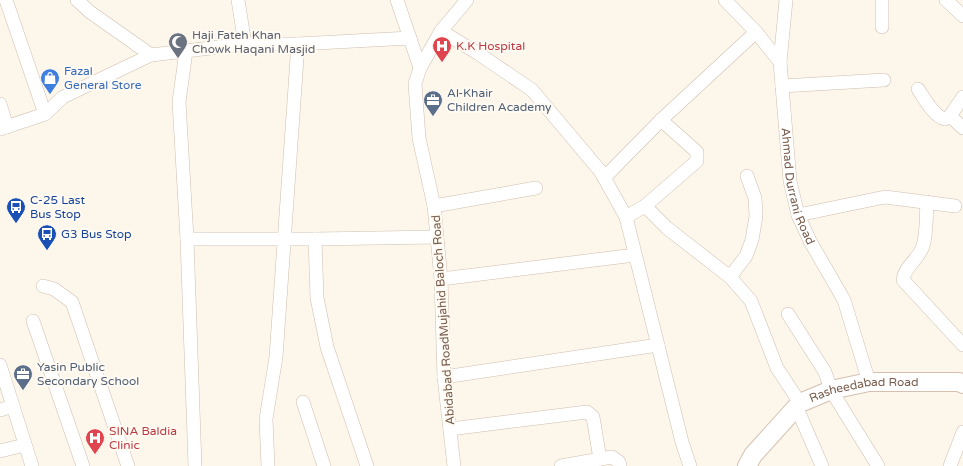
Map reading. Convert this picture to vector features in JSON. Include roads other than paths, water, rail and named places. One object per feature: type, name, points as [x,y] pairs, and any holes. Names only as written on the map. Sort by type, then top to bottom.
[{"type":"main road","name":"Rasheedabad Road","points":[[747,466],[752,455],[798,404],[831,390],[869,382],[962,382]]},
{"type":"street","points":[[6,0],[45,114]]},
{"type":"street","points":[[77,0],[90,12],[151,55]]},
{"type":"street","points":[[238,0],[245,44]]},
{"type":"street","points":[[397,0],[420,68]]},
{"type":"street","name":"Abidabad RoadMujahid Baloch Road","points":[[454,466],[444,377],[441,279],[434,206],[419,138],[415,84],[420,68],[441,31],[467,0]]},
{"type":"street","points":[[725,0],[756,32],[780,62]]},
{"type":"street","name":"Ahmad Durrani Road","points":[[786,0],[780,62],[790,181],[798,215],[810,241],[844,300],[869,382]]},
{"type":"street","points":[[882,0],[882,27]]},
{"type":"street","points":[[951,2],[963,16]]},
{"type":"street","points":[[441,31],[479,54],[532,90],[604,178],[626,217],[682,442],[690,466]]},
{"type":"street","points":[[604,178],[661,120],[756,32]]},
{"type":"street","points":[[0,104],[4,128],[45,114],[63,97],[151,55],[245,44],[298,44],[410,38]]},
{"type":"street","points":[[268,466],[266,419],[276,357],[298,44]]},
{"type":"street","points":[[186,51],[179,102],[187,239],[193,465]]},
{"type":"street","points":[[782,86],[884,80]]},
{"type":"street","points":[[918,89],[941,118],[945,119],[950,116],[963,97]]},
{"type":"street","points":[[950,116],[963,128]]},
{"type":"street","points":[[626,217],[645,206],[697,161],[697,152],[661,120]]},
{"type":"street","points":[[730,277],[746,256],[752,240],[756,216],[755,198],[747,176]]},
{"type":"street","points":[[434,206],[536,188]]},
{"type":"street","points":[[798,215],[886,196],[956,206]]},
{"type":"street","points":[[927,202],[923,246],[917,259],[903,275],[903,280],[963,345]]},
{"type":"street","points":[[645,206],[667,228],[730,277],[751,301],[777,368],[798,404],[822,466]]},
{"type":"street","points":[[187,239],[315,240],[437,237]]},
{"type":"street","points":[[315,240],[317,298],[327,347],[367,466]]},
{"type":"street","points":[[441,279],[635,255]]},
{"type":"street","points":[[43,286],[54,289],[72,302],[128,466]]},
{"type":"street","points":[[788,314],[825,372],[831,390],[878,466]]},
{"type":"street","points":[[33,321],[83,466]]},
{"type":"street","points":[[444,377],[658,345]]},
{"type":"street","points":[[0,365],[32,466]]},
{"type":"street","points":[[303,402],[324,466]]},
{"type":"street","points":[[0,410],[13,406]]},
{"type":"street","points":[[450,429],[587,412],[593,416],[600,459]]},
{"type":"street","points":[[950,466],[963,432]]},
{"type":"street","points":[[0,451],[25,445]]},
{"type":"street","points":[[561,466],[612,457],[619,462],[620,466]]},
{"type":"place","name":"Haji Fateh Khan Chowk Haqani Masjid","points":[[178,59]]},
{"type":"place","name":"K.K Hospital","points":[[442,63]]},
{"type":"place","name":"Fazal General Store","points":[[50,95]]},
{"type":"place","name":"Al-Khair Children Academy","points":[[433,117]]},
{"type":"place","name":"C-25 Last Bus Stop","points":[[16,224]]},
{"type":"place","name":"G3 Bus Stop","points":[[47,251]]},
{"type":"place","name":"Yasin Public Secondary School","points":[[23,391]]},
{"type":"place","name":"SINA Baldia Clinic","points":[[95,455]]}]
